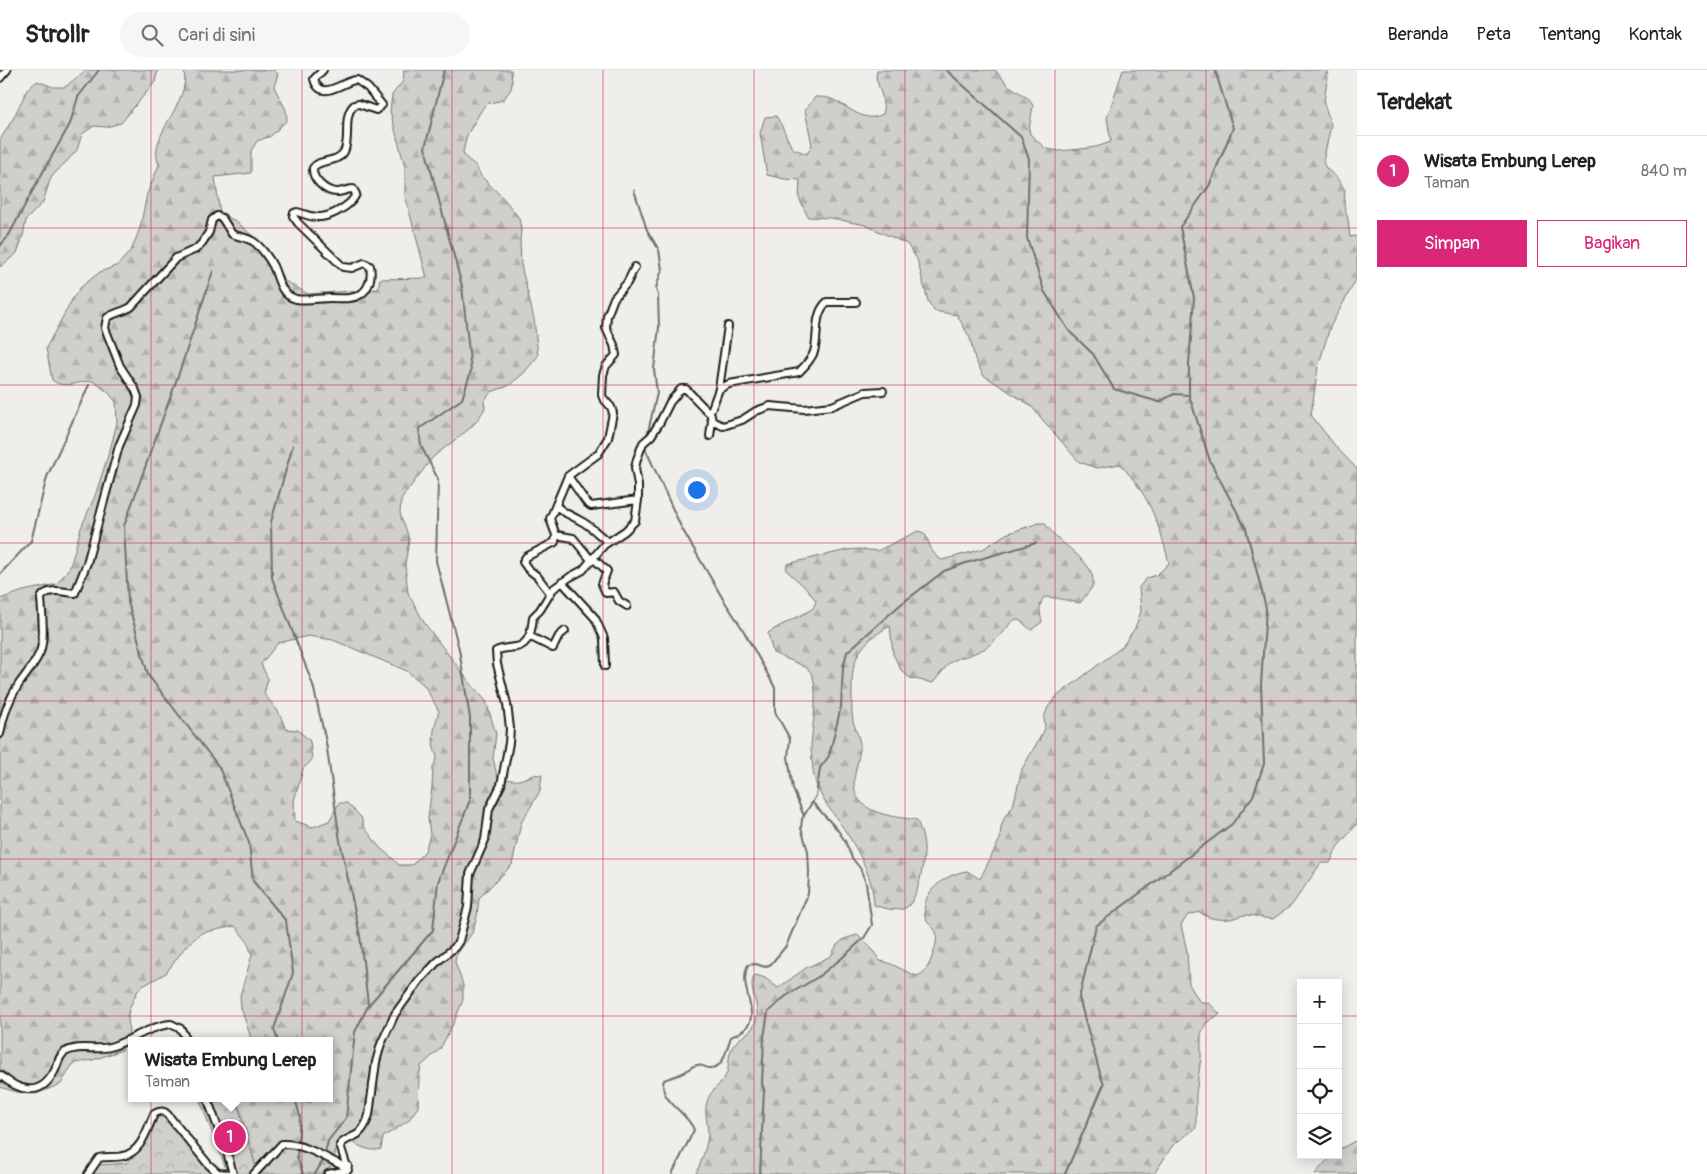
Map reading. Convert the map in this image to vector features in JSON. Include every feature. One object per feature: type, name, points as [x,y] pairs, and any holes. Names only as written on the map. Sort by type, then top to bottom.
[{"type":"street","points":[[0,78],[7,70]]},
{"type":"street","points":[[0,734],[3,716],[9,701],[35,663],[41,650],[41,598],[48,592],[75,593],[87,563],[119,446],[137,405],[138,397],[135,389],[120,366],[106,328],[107,318],[131,307],[176,258],[196,249],[206,237],[212,220],[216,216],[222,218],[232,234],[248,238],[254,242],[272,265],[282,289],[296,299],[345,299],[361,294],[368,285],[370,266],[364,262],[352,268],[344,267],[293,216],[295,212],[320,217],[329,215],[354,199],[356,194],[353,189],[336,192],[323,187],[313,175],[312,168],[316,164],[342,155],[346,145],[348,112],[354,105],[359,104],[376,110],[382,106],[368,88],[357,80],[351,80],[333,90],[319,88],[314,79],[323,70]]},
{"type":"street","points":[[550,593],[523,562],[526,557],[555,542],[556,535],[550,519],[568,476],[598,454],[608,438],[613,413],[602,395],[603,375],[606,366],[616,355],[614,345],[606,328],[614,298],[627,283],[635,267]]},
{"type":"street","points":[[719,389],[729,384],[799,372],[814,353],[818,317],[827,302],[856,302]]},
{"type":"street","points":[[710,436],[712,422],[710,411],[719,389],[728,326]]},
{"type":"street","points":[[348,1166],[341,1153],[340,1145],[343,1141],[358,1134],[367,1122],[376,1062],[381,1044],[395,1014],[419,981],[459,941],[468,907],[470,874],[485,840],[489,809],[501,785],[509,743],[510,728],[507,704],[497,664],[496,652],[500,649],[521,646],[529,636],[533,617],[540,610],[550,593],[562,582],[583,570],[608,542],[625,531],[635,521],[638,485],[635,468],[643,443],[651,436],[670,402],[681,389],[686,389],[705,410],[710,411]]},
{"type":"street","points":[[712,422],[723,426],[742,420],[756,411],[770,406],[804,409],[832,406],[865,392],[883,391]]},
{"type":"street","points":[[568,476],[586,502],[591,506],[638,500]]},
{"type":"street","points":[[556,505],[560,510],[580,520],[608,542]]},
{"type":"street","points":[[556,535],[573,538],[593,560],[607,571],[602,584],[606,593],[614,592],[619,600],[627,606]]},
{"type":"street","points":[[562,582],[595,618],[604,638],[605,666]]},
{"type":"street","points":[[529,636],[553,648],[565,631]]},
{"type":"street","points":[[133,1037],[171,1024],[181,1028],[185,1037]]},
{"type":"street","points":[[0,1076],[18,1087],[32,1090],[45,1084],[54,1072],[61,1055],[71,1050],[109,1048],[128,1039]]},
{"type":"street","points":[[88,1174],[100,1158],[131,1154],[140,1146],[154,1114],[158,1111],[167,1114],[208,1164],[218,1173],[231,1174],[227,1152],[208,1102]]},
{"type":"street","points":[[254,1174],[282,1144],[301,1146],[343,1166],[348,1166]]},
{"type":"street","points":[[328,1174],[346,1171],[348,1166]]},
{"type":"green space","points":[[86,70],[158,70],[155,82],[121,123],[106,127],[94,126],[82,134],[77,150],[53,175],[43,202],[26,220],[17,253],[0,267],[0,140],[27,90],[37,81],[53,87],[65,87]]},
{"type":"green space","points":[[184,70],[274,70],[278,74],[274,87],[286,110],[287,120],[271,136],[257,141],[251,151],[251,173],[215,177],[220,214],[236,221],[256,239],[285,281],[308,294],[378,289],[380,279],[427,278],[405,195],[405,167],[390,111],[392,95],[403,81],[404,70],[511,70],[511,89],[503,100],[486,104],[482,109],[467,135],[463,152],[465,157],[476,166],[481,176],[505,200],[519,218],[521,229],[521,265],[534,319],[538,356],[523,374],[508,386],[491,392],[484,402],[485,408],[477,421],[433,457],[404,495],[401,501],[400,512],[409,540],[405,565],[408,593],[425,624],[486,701],[496,734],[493,758],[497,776],[515,780],[542,775],[540,791],[521,823],[512,865],[479,898],[477,916],[472,933],[456,956],[455,962],[463,985],[463,1000],[440,1049],[421,1066],[418,1107],[408,1121],[383,1137],[381,1149],[366,1149],[345,1137],[338,1145],[331,1165],[324,1174],[258,1174],[237,1102],[333,1102],[333,1037],[251,1037],[241,1008],[240,996],[252,955],[247,941],[235,926],[201,933],[186,946],[166,973],[141,987],[129,1009],[129,1034],[122,1050],[93,1060],[75,1063],[61,1084],[36,1094],[16,1092],[0,1087],[0,599],[23,591],[57,584],[70,567],[81,528],[95,496],[111,446],[117,423],[116,402],[109,393],[93,381],[66,385],[52,380],[46,348],[81,287],[100,272],[118,265],[132,249],[140,228],[147,194],[159,165],[157,154],[158,142],[181,95],[184,83]],"holes":[[[308,636],[333,640],[407,671],[424,685],[439,711],[434,734],[434,746],[437,757],[433,768],[428,818],[430,835],[425,851],[412,865],[399,865],[380,848],[364,827],[361,817],[347,803],[339,803],[329,821],[313,827],[295,821],[294,801],[303,769],[312,760],[310,741],[298,730],[286,729],[278,711],[264,694],[268,679],[261,664],[278,643]]]},
{"type":"green space","points":[[877,70],[995,70],[1008,85],[1029,99],[1033,106],[1029,129],[1030,134],[1046,149],[1060,151],[1096,147],[1111,142],[1107,118],[1123,70],[1328,70],[1324,103],[1331,125],[1323,162],[1345,190],[1344,205],[1350,237],[1355,236],[1357,238],[1357,278],[1330,327],[1318,367],[1311,415],[1336,447],[1357,469],[1357,824],[1338,846],[1330,863],[1321,863],[1292,905],[1273,919],[1242,915],[1230,919],[1218,919],[1210,918],[1200,912],[1188,915],[1181,925],[1187,951],[1189,984],[1199,1001],[1210,1004],[1220,1014],[1206,1023],[1201,1034],[1201,1057],[1196,1094],[1196,1128],[1173,1145],[1154,1174],[696,1174],[704,1154],[708,1134],[706,1112],[708,1099],[726,1075],[733,1046],[752,1029],[756,1021],[757,1009],[752,987],[754,976],[765,978],[778,988],[806,968],[831,956],[837,945],[844,939],[857,935],[869,945],[880,961],[889,963],[917,976],[924,972],[932,957],[937,936],[925,917],[926,899],[936,885],[959,873],[967,871],[980,879],[1000,839],[1001,827],[1005,816],[1013,806],[1022,769],[1045,729],[1044,717],[1048,707],[1055,698],[1122,647],[1135,628],[1141,611],[1139,587],[1147,578],[1157,575],[1169,563],[1152,510],[1132,478],[1120,464],[1097,468],[1079,462],[1030,405],[983,375],[975,359],[970,338],[957,315],[934,311],[928,301],[917,259],[907,244],[865,225],[831,218],[808,217],[799,198],[800,180],[767,175],[760,133],[765,117],[776,116],[792,148],[807,154],[812,145],[805,110],[815,97],[834,100],[855,112],[869,117],[877,117],[884,113],[882,96],[876,78]]},
{"type":"green space","points":[[1039,523],[1045,523],[1089,569],[1093,586],[1080,603],[1044,597],[1040,606],[1042,622],[1031,630],[1016,619],[986,648],[949,663],[933,683],[910,678],[901,670],[893,654],[890,626],[872,638],[856,659],[852,678],[852,706],[853,721],[860,746],[854,782],[857,796],[866,807],[880,813],[917,820],[924,844],[920,880],[910,904],[898,910],[874,905],[873,893],[862,860],[824,800],[813,772],[811,748],[815,695],[812,675],[805,667],[773,653],[768,633],[810,610],[814,607],[816,601],[808,590],[786,570],[787,564],[847,550],[877,551],[918,531],[924,533],[935,555],[942,560],[983,549],[1006,534]]},
{"type":"green space","points":[[201,1102],[237,1102],[258,1174],[228,1174]]},
{"type":"green space","points":[[158,1117],[165,1117],[211,1174],[93,1174],[99,1165],[127,1163],[146,1141]]},
{"type":"green space","points":[[1355,1141],[1357,1142],[1357,1174],[1315,1174],[1328,1159],[1342,1159],[1342,1148]]},
{"type":"waterway","points":[[0,246],[9,235],[70,124],[78,97],[99,70]]},
{"type":"waterway","points":[[315,1174],[323,1161],[328,1141],[346,1118],[355,1032],[368,1006],[433,930],[438,882],[470,800],[470,718],[459,649],[436,561],[438,479],[421,446],[419,429],[462,399],[471,371],[462,286],[425,148],[444,70]]},
{"type":"waterway","points":[[946,70],[1021,137],[1029,159],[1027,238],[1044,291],[1069,331],[1093,354],[1114,389],[1159,402],[1174,394],[1188,395]]},
{"type":"waterway","points":[[1065,1174],[1104,1084],[1079,998],[1096,926],[1232,824],[1253,796],[1264,764],[1261,684],[1266,608],[1246,529],[1210,461],[1189,395],[1189,364],[1194,298],[1180,227],[1209,186],[1233,128],[1215,70]]},
{"type":"waterway","points":[[634,190],[647,230],[659,250],[662,270],[656,289],[658,295],[659,327],[654,369],[657,393],[647,436]]},
{"type":"waterway","points":[[213,271],[179,373],[124,526],[128,602],[148,675],[219,767],[249,843],[253,881],[286,921],[293,973],[274,1029],[277,1037]]},
{"type":"waterway","points":[[0,574],[31,541],[47,477],[89,385]]},
{"type":"waterway","points":[[646,443],[645,448],[681,527],[742,628],[775,688],[775,712],[790,739],[788,757],[793,789],[804,816]]},
{"type":"waterway","points":[[293,445],[271,522],[272,578],[313,685],[326,742],[340,841],[360,936],[368,1004]]},
{"type":"waterway","points":[[672,1174],[694,1130],[686,1117],[665,1094],[664,1080],[683,1073],[696,1065],[714,1068],[721,1062],[731,1037],[745,1029],[750,1023],[751,1008],[745,982],[745,973],[748,965],[756,964],[765,967],[771,964],[786,946],[808,894],[808,851],[801,828],[802,819],[816,796],[820,768],[829,756],[841,707],[843,668],[847,652],[900,605],[944,571],[1036,543]]},
{"type":"waterway","points":[[760,1174],[764,1090],[762,1084],[764,1037],[768,1012],[786,996],[818,977],[842,958],[864,938],[872,925],[866,883],[860,868],[852,858],[845,841],[837,829],[812,802]]},
{"type":"waterway","points":[[296,1102],[300,1116],[297,1157],[303,1174]]},
{"type":"place","name":"Wisata Embung Lerep","points":[[230,1137]]}]
